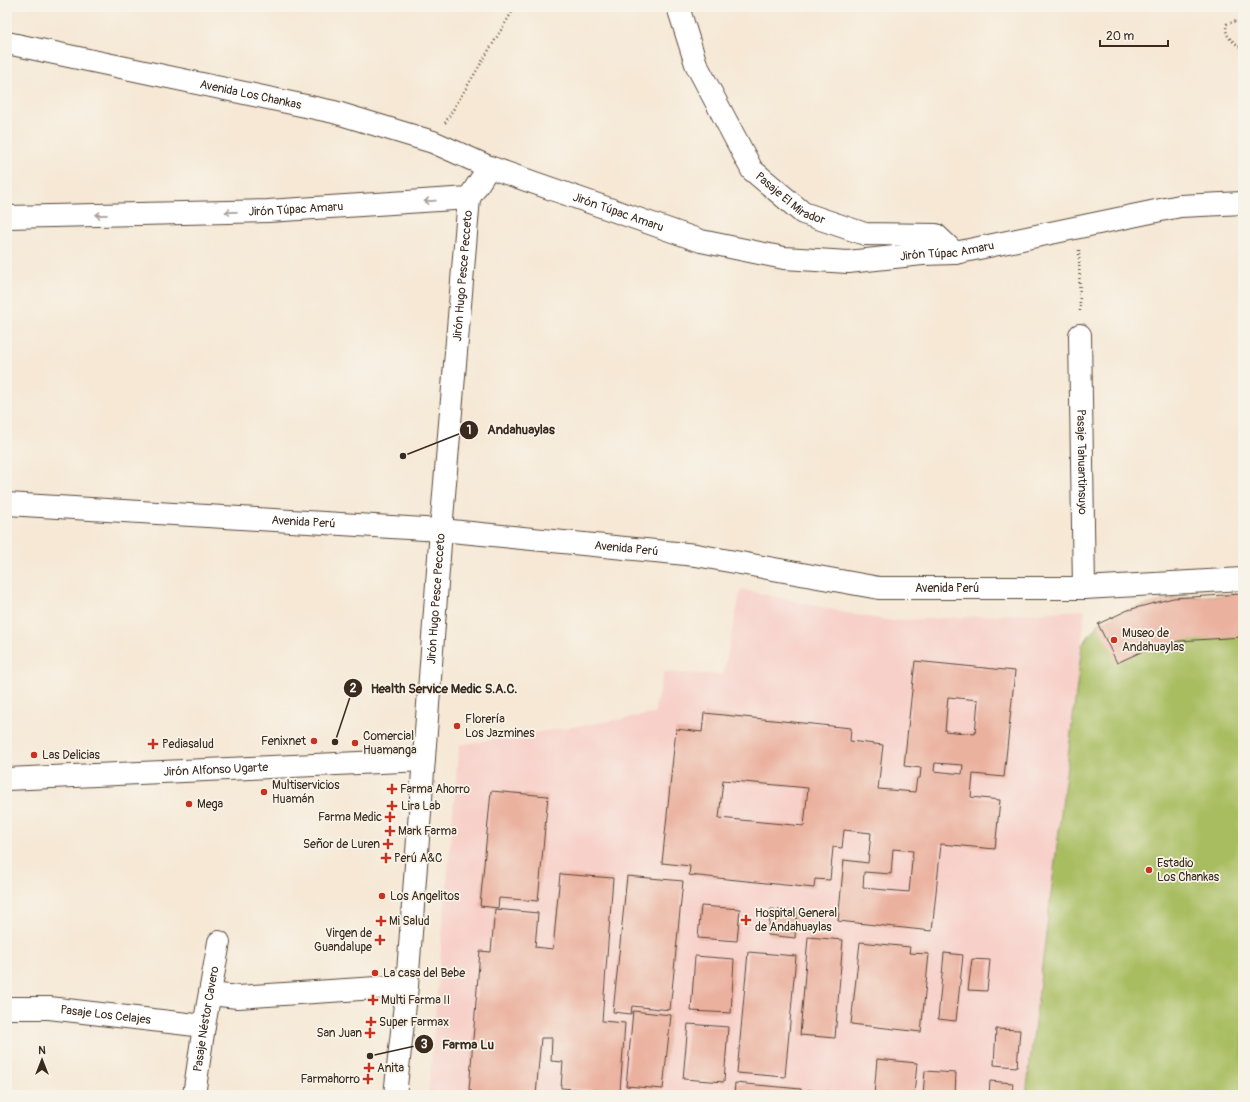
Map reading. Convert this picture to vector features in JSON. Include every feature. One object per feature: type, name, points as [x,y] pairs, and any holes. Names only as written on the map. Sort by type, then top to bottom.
[{"type":"street","name":"Pasaje El Mirador","points":[[678,7],[696,64],[752,170],[803,213],[866,234],[936,236],[955,253]]},
{"type":"street","name":"Avenida Los Chankas","points":[[7,43],[334,112],[434,142],[489,167]]},
{"type":"street","name":"Jirón Túpac Amaru","points":[[489,167],[701,242],[784,258],[848,262],[922,254],[955,253],[1180,206],[1243,203]]},
{"type":"street","points":[[469,198],[489,167]]},
{"type":"street","name":"Jirón Túpac Amaru","points":[[7,217],[268,211],[469,198]]},
{"type":"street","name":"Jirón Hugo Pesce Pecceto","points":[[395,1095],[407,986],[441,530],[469,198]]},
{"type":"street","name":"Pasaje Tahuantinsuyo","points":[[1080,335],[1084,588]]},
{"type":"street","name":"Avenida Perú","points":[[7,504],[441,530],[696,554],[879,588],[1084,588],[1243,579]]},
{"type":"street","name":"Jirón Alfonso Ugarte","points":[[7,779],[424,760]]},
{"type":"street","name":"Pasaje Néstor Cavero","points":[[194,1095],[204,1026],[219,942]]},
{"type":"street","points":[[210,994],[238,997],[407,986]]},
{"type":"street","name":"Pasaje Los Celajes","points":[[7,1008],[49,1008],[204,1026]]},
{"type":"path","points":[[434,142],[515,7]]},
{"type":"path","points":[[1243,19],[1227,24],[1225,30],[1229,38],[1243,50]]},
{"type":"path","points":[[1078,228],[1080,335]]},
{"type":"shaded area","name":"Hospital General de Andahuaylas","points":[[741,589],[856,615],[892,621],[1085,610],[1082,645],[1026,1095],[428,1095],[459,745],[654,714],[664,672],[723,675]]},
{"type":"green space","name":"Estadio Los Chankas","points":[[1243,594],[1243,1095],[1026,1095],[1082,645],[1098,624],[1128,610],[1173,598]]},
{"type":"building","points":[[1243,594],[1243,637],[1179,641],[1143,651],[1117,663],[1098,624],[1128,610],[1173,598]]},
{"type":"building","points":[[915,661],[1015,671],[1004,777],[973,774],[971,797],[1000,800],[995,849],[941,844],[932,931],[838,921],[844,860],[868,863],[871,833],[844,830],[842,848],[833,847],[830,880],[815,879],[814,888],[689,875],[690,866],[662,863],[676,729],[702,732],[704,713],[851,728],[850,741],[883,745],[878,789],[915,792],[917,778],[920,778],[921,768],[904,766]],"holes":[[[948,697],[978,700],[975,734],[945,731]],[[935,763],[963,765],[962,774],[934,771]],[[723,780],[808,788],[804,826],[719,818]],[[893,849],[913,851],[909,892],[863,888],[864,872],[891,874]]]},
{"type":"building","points":[[491,791],[548,796],[538,901],[499,898],[498,908],[480,906]]},
{"type":"building","points":[[560,874],[613,878],[602,1021],[625,1023],[620,1092],[561,1088],[563,1062],[551,1061],[552,1038],[541,1038],[536,1095],[471,1095],[471,1090],[469,1090],[480,951],[491,952],[495,909],[538,913],[535,947],[553,949]]},
{"type":"building","points":[[627,876],[683,881],[670,1010],[632,1006],[631,1014],[613,1012]]},
{"type":"building","points":[[701,906],[740,909],[737,941],[698,938]]},
{"type":"building","points":[[771,909],[797,912],[795,938],[768,935]]},
{"type":"building","points":[[808,937],[843,940],[835,1038],[800,1035]]},
{"type":"building","points":[[860,942],[910,947],[909,953],[929,954],[921,1032],[851,1024]]},
{"type":"building","points":[[748,952],[796,956],[785,1077],[737,1073]]},
{"type":"building","points":[[944,953],[963,955],[956,1021],[938,1019]]},
{"type":"building","points":[[695,956],[734,959],[731,1013],[691,1011]]},
{"type":"building","points":[[972,959],[990,960],[987,991],[968,990]]},
{"type":"building","points":[[633,1011],[671,1015],[663,1089],[626,1086]]},
{"type":"building","points":[[688,1024],[728,1027],[724,1082],[683,1079]]},
{"type":"building","points":[[996,1029],[1020,1030],[1017,1067],[994,1065]]},
{"type":"building","points":[[877,1059],[917,1063],[914,1095],[874,1095]]},
{"type":"building","points":[[925,1071],[956,1073],[955,1095],[923,1095]]},
{"type":"building","points":[[990,1081],[1013,1083],[1012,1095],[989,1095]]},
{"type":"building","points":[[735,1083],[801,1089],[801,1095],[734,1095]]},
{"type":"building","points":[[808,1090],[838,1092],[838,1095],[808,1095]]},
{"type":"place","name":"Andahuaylas","points":[[403,456]]},
{"type":"place","name":"Museo de Andahuaylas","points":[[1114,640]]},
{"type":"place","name":"Florería Los Jazmines","points":[[457,726]]},
{"type":"place","name":"Fenixnet","points":[[314,741]]},
{"type":"place","name":"Health Service Medic S.A.C.","points":[[335,742]]},
{"type":"place","name":"Comercial Huamanga","points":[[355,743]]},
{"type":"place","name":"Pediasalud","points":[[153,744]]},
{"type":"place","name":"Las Delicias","points":[[34,755]]},
{"type":"place","name":"Farma Ahorro","points":[[392,789]]},
{"type":"place","name":"Multiservicios Huamán","points":[[264,792]]},
{"type":"place","name":"Mega","points":[[189,804]]},
{"type":"place","name":"Lira Lab","points":[[392,806]]},
{"type":"place","name":"Farma Medic","points":[[390,817]]},
{"type":"place","name":"Mark Farma","points":[[390,831]]},
{"type":"place","name":"Señor de Luren","points":[[388,844]]},
{"type":"place","name":"Perú A&C","points":[[386,858]]},
{"type":"place","name":"Estadio Los Chankas","points":[[1149,870]]},
{"type":"place","name":"Los Angelitos","points":[[382,896]]},
{"type":"place","name":"Hospital General de Andahuaylas","points":[[746,920]]},
{"type":"place","name":"Mi Salud","points":[[381,921]]},
{"type":"place","name":"Virgen de Guandalupe","points":[[380,940]]},
{"type":"place","name":"La casa del Bebe","points":[[375,973]]},
{"type":"place","name":"Multi Farma II","points":[[373,1000]]},
{"type":"place","name":"Super Farmax","points":[[371,1022]]},
{"type":"place","name":"San Juan","points":[[370,1033]]},
{"type":"place","name":"Farma Lu","points":[[370,1056]]},
{"type":"place","name":"Anita","points":[[369,1068]]},
{"type":"place","name":"Farmahorro","points":[[368,1079]]}]
